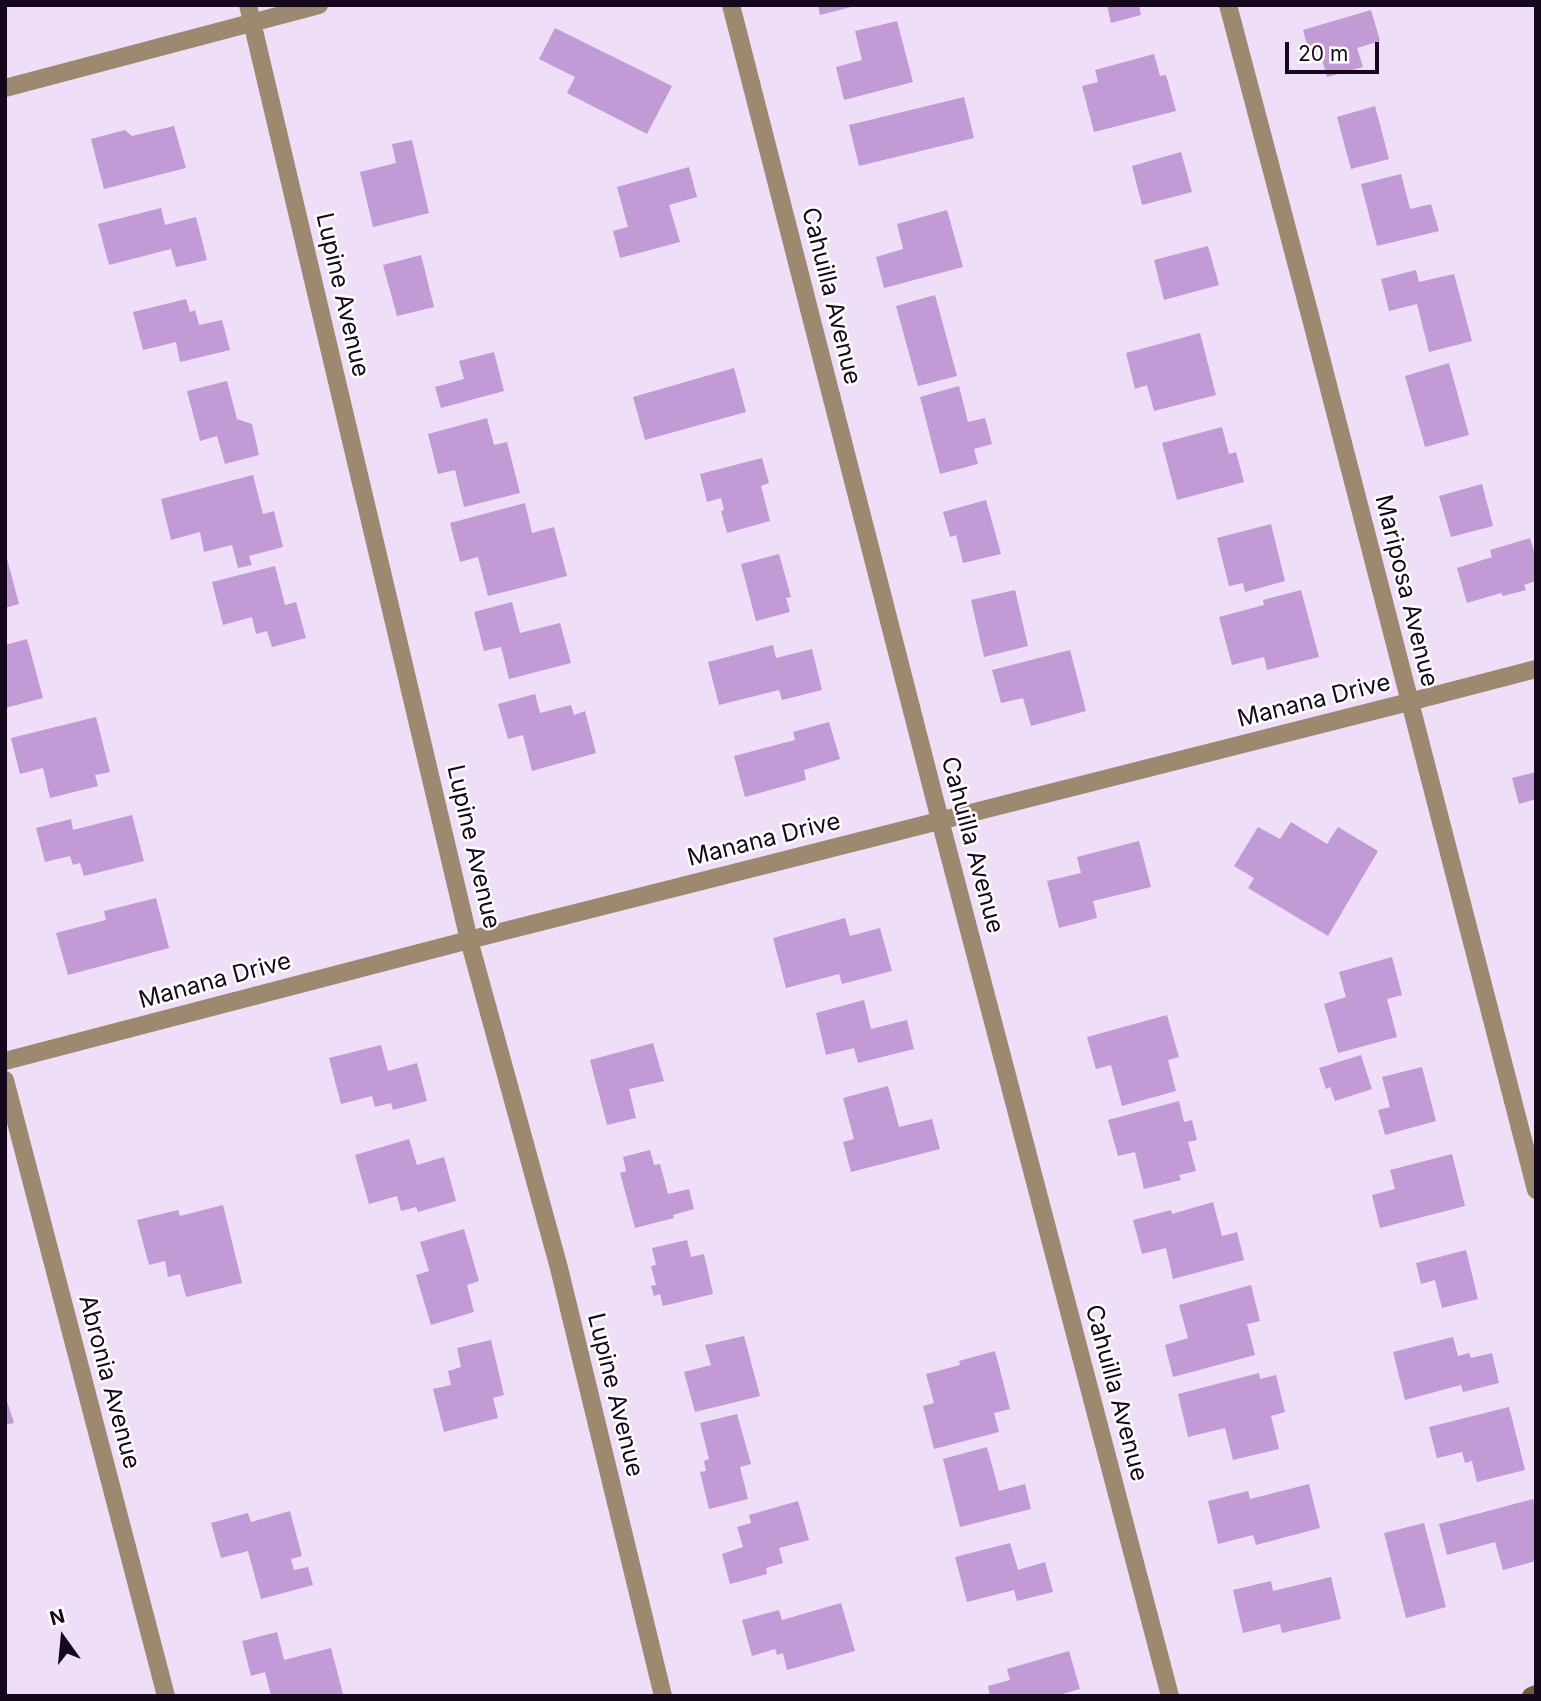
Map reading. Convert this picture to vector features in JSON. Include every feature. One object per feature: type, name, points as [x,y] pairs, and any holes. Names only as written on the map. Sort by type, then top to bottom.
[{"type":"street","points":[[5,88],[250,14],[319,5]]},
{"type":"street","name":"Cahuilla Avenue","points":[[731,5],[940,820],[1170,1696]]},
{"type":"street","name":"Mariposa Avenue","points":[[1228,5],[1536,1190]]},
{"type":"street","name":"Lupine Avenue","points":[[250,14],[470,940],[559,1268],[663,1696]]},
{"type":"street","name":"Manana Drive","points":[[5,1061],[1536,668]]},
{"type":"street","name":"Abronia Avenue","points":[[5,1080],[166,1696]]},
{"type":"building","points":[[818,5],[855,5],[855,6],[820,15]]},
{"type":"building","points":[[1107,5],[1139,5],[1141,15],[1111,23]]},
{"type":"building","points":[[1371,10],[1380,41],[1357,48],[1363,67],[1327,77],[1318,46],[1308,49],[1303,30]]},
{"type":"building","points":[[897,21],[913,82],[844,100],[836,67],[862,60],[855,31]]},
{"type":"building","points":[[555,28],[672,86],[647,134],[567,93],[575,77],[539,59]]},
{"type":"building","points":[[1154,54],[1160,76],[1166,75],[1176,111],[1094,132],[1082,86],[1098,82],[1095,70]]},
{"type":"building","points":[[964,97],[974,138],[859,166],[849,125]]},
{"type":"building","points":[[1375,106],[1389,159],[1351,169],[1337,117]]},
{"type":"building","points":[[174,126],[186,168],[104,189],[91,139],[125,130],[132,136]]},
{"type":"building","points":[[412,140],[429,213],[373,227],[360,172],[396,163],[392,144]]},
{"type":"building","points":[[1181,152],[1192,192],[1142,205],[1132,166]]},
{"type":"building","points":[[689,167],[697,197],[669,205],[680,242],[620,258],[613,231],[628,227],[617,187]]},
{"type":"building","points":[[1401,174],[1410,209],[1431,204],[1439,231],[1377,246],[1361,184]]},
{"type":"building","points":[[161,208],[165,225],[196,217],[207,260],[176,267],[171,249],[109,265],[98,224]]},
{"type":"building","points":[[947,210],[963,267],[884,288],[876,257],[903,249],[897,224]]},
{"type":"building","points":[[1208,246],[1219,285],[1164,300],[1154,260]]},
{"type":"building","points":[[421,255],[434,307],[397,316],[383,265]]},
{"type":"building","points":[[1416,270],[1419,282],[1454,274],[1472,341],[1429,352],[1417,304],[1389,311],[1381,279]]},
{"type":"building","points":[[935,295],[957,376],[918,386],[896,306]]},
{"type":"building","points":[[186,299],[190,312],[195,310],[199,325],[222,320],[230,350],[180,362],[176,342],[143,350],[133,312]]},
{"type":"building","points":[[1200,333],[1216,395],[1154,411],[1147,385],[1135,389],[1126,353]]},
{"type":"building","points":[[494,352],[504,391],[441,408],[435,387],[464,379],[459,361]]},
{"type":"building","points":[[1449,363],[1469,435],[1425,447],[1405,376]]},
{"type":"building","points":[[734,368],[746,412],[645,440],[633,397]]},
{"type":"building","points":[[227,381],[237,419],[252,424],[259,455],[225,464],[217,436],[200,441],[187,391]]},
{"type":"building","points":[[959,386],[968,422],[985,418],[992,444],[974,449],[978,464],[940,474],[920,397]]},
{"type":"building","points":[[487,418],[494,445],[507,442],[520,493],[464,507],[455,470],[438,474],[428,434]]},
{"type":"building","points":[[1222,427],[1229,454],[1236,452],[1244,482],[1177,500],[1162,443]]},
{"type":"building","points":[[762,458],[769,483],[761,486],[770,521],[727,533],[721,511],[724,510],[721,498],[707,502],[700,474]]},
{"type":"building","points":[[253,475],[263,514],[274,511],[283,547],[249,556],[252,565],[238,568],[232,545],[204,552],[200,532],[171,540],[161,499]]},
{"type":"building","points":[[1482,484],[1493,526],[1451,537],[1439,496]]},
{"type":"building","points":[[986,500],[1001,554],[963,563],[956,535],[950,537],[943,512]]},
{"type":"building","points":[[525,503],[532,533],[554,527],[567,576],[488,596],[478,557],[460,562],[450,523]]},
{"type":"building","points":[[1271,524],[1285,581],[1245,592],[1243,583],[1229,586],[1217,538]]},
{"type":"building","points":[[1530,538],[1536,558],[1536,581],[1524,585],[1526,590],[1503,596],[1501,593],[1467,603],[1457,568],[1492,557],[1490,550]]},
{"type":"building","points":[[5,551],[19,604],[5,608]]},
{"type":"building","points":[[779,554],[791,597],[786,598],[790,612],[756,621],[741,564]]},
{"type":"building","points":[[275,566],[285,605],[296,602],[306,638],[272,647],[267,631],[256,634],[252,617],[223,625],[212,582]]},
{"type":"building","points":[[1015,590],[1028,646],[984,657],[971,600]]},
{"type":"building","points":[[1301,590],[1319,657],[1267,670],[1264,657],[1232,665],[1219,617],[1264,605],[1263,600]]},
{"type":"building","points":[[512,602],[520,633],[560,623],[571,663],[509,679],[501,647],[484,651],[474,612]]},
{"type":"building","points":[[27,639],[43,698],[5,708],[5,645]]},
{"type":"building","points":[[773,645],[776,658],[812,649],[822,690],[782,700],[779,690],[719,705],[708,662]]},
{"type":"building","points":[[1070,650],[1086,711],[1031,726],[1023,698],[1001,703],[992,670]]},
{"type":"building","points":[[535,694],[540,713],[571,705],[574,715],[585,711],[596,753],[532,771],[523,735],[508,739],[498,704]]},
{"type":"building","points":[[96,717],[110,772],[95,775],[98,786],[50,798],[43,768],[20,774],[11,738]]},
{"type":"building","points":[[829,722],[840,759],[804,770],[806,780],[745,797],[734,756],[795,740],[793,732]]},
{"type":"building","points":[[1536,772],[1536,799],[1519,804],[1512,778]]},
{"type":"building","points":[[132,815],[144,861],[84,876],[80,863],[73,865],[70,856],[45,862],[36,828],[71,819],[73,830]]},
{"type":"building","points":[[1291,822],[1327,844],[1338,827],[1378,851],[1328,936],[1248,888],[1254,878],[1234,866],[1258,827],[1280,839]]},
{"type":"building","points":[[1139,841],[1151,887],[1093,901],[1097,918],[1059,928],[1047,881],[1081,873],[1077,857]]},
{"type":"building","points":[[156,898],[169,948],[68,975],[56,933],[106,920],[104,911]]},
{"type":"building","points":[[845,918],[850,936],[880,928],[892,971],[842,984],[839,974],[786,988],[773,938]]},
{"type":"building","points":[[1392,957],[1402,995],[1387,999],[1397,1037],[1338,1053],[1324,1004],[1346,997],[1339,972]]},
{"type":"building","points":[[864,1000],[871,1029],[907,1020],[914,1049],[858,1063],[854,1048],[826,1055],[816,1013]]},
{"type":"building","points":[[1167,1015],[1179,1057],[1168,1060],[1176,1091],[1122,1106],[1111,1065],[1096,1069],[1087,1037]]},
{"type":"building","points":[[653,1043],[664,1081],[629,1089],[636,1118],[607,1125],[590,1060]]},
{"type":"building","points":[[381,1045],[388,1071],[417,1063],[427,1101],[393,1110],[391,1103],[375,1107],[372,1096],[341,1104],[329,1058]]},
{"type":"building","points":[[1361,1055],[1372,1089],[1335,1101],[1330,1087],[1326,1089],[1319,1068]]},
{"type":"building","points":[[1422,1067],[1436,1121],[1385,1135],[1378,1110],[1390,1107],[1382,1077]]},
{"type":"building","points":[[888,1086],[899,1127],[932,1119],[940,1149],[851,1172],[843,1142],[854,1139],[843,1098]]},
{"type":"building","points":[[1179,1101],[1184,1122],[1192,1120],[1197,1140],[1188,1142],[1196,1171],[1179,1175],[1181,1180],[1144,1189],[1135,1152],[1118,1156],[1108,1120]]},
{"type":"building","points":[[409,1139],[417,1165],[444,1157],[456,1201],[418,1212],[416,1207],[401,1211],[397,1196],[369,1204],[355,1155]]},
{"type":"building","points":[[650,1150],[654,1165],[660,1164],[668,1194],[689,1189],[694,1209],[673,1215],[674,1218],[635,1228],[620,1173],[626,1171],[623,1157]]},
{"type":"building","points":[[1452,1154],[1465,1206],[1380,1228],[1372,1195],[1395,1189],[1390,1170]]},
{"type":"building","points":[[1213,1202],[1222,1236],[1237,1232],[1244,1260],[1173,1279],[1166,1248],[1142,1254],[1133,1220],[1171,1210],[1172,1214]]},
{"type":"building","points":[[223,1205],[242,1283],[186,1297],[180,1274],[168,1277],[165,1261],[149,1265],[137,1220],[178,1210],[180,1216]]},
{"type":"building","points":[[464,1229],[479,1281],[467,1285],[474,1312],[431,1325],[416,1275],[429,1271],[420,1242]]},
{"type":"building","points":[[687,1240],[691,1257],[704,1254],[713,1294],[663,1306],[660,1294],[654,1296],[651,1286],[656,1285],[651,1266],[656,1265],[652,1248]]},
{"type":"building","points":[[1466,1250],[1478,1299],[1442,1308],[1435,1280],[1421,1284],[1416,1263]]},
{"type":"building","points":[[1251,1285],[1260,1321],[1247,1324],[1255,1355],[1173,1377],[1165,1345],[1188,1338],[1179,1305]]},
{"type":"building","points":[[744,1336],[760,1396],[695,1412],[684,1372],[711,1365],[705,1345]]},
{"type":"building","points":[[1453,1337],[1458,1356],[1469,1353],[1471,1358],[1492,1353],[1499,1383],[1463,1392],[1461,1385],[1405,1400],[1393,1352]]},
{"type":"building","points":[[491,1340],[504,1395],[493,1398],[498,1418],[444,1432],[433,1389],[451,1385],[448,1371],[461,1367],[457,1348]]},
{"type":"building","points":[[995,1351],[1010,1409],[994,1413],[999,1432],[934,1449],[923,1406],[934,1403],[926,1374],[960,1365],[959,1361]]},
{"type":"building","points":[[1259,1373],[1260,1379],[1276,1375],[1285,1412],[1271,1416],[1279,1449],[1233,1460],[1225,1428],[1188,1437],[1178,1394]]},
{"type":"building","points":[[5,1395],[14,1423],[5,1425]]},
{"type":"building","points":[[1509,1407],[1525,1470],[1477,1482],[1472,1461],[1465,1463],[1462,1452],[1437,1458],[1429,1427]]},
{"type":"building","points":[[737,1414],[751,1464],[740,1467],[748,1499],[709,1509],[700,1472],[706,1471],[704,1461],[709,1459],[700,1423]]},
{"type":"building","points":[[987,1447],[999,1491],[1025,1484],[1031,1509],[960,1527],[943,1459]]},
{"type":"building","points":[[1309,1484],[1320,1528],[1256,1545],[1253,1535],[1218,1544],[1208,1501],[1248,1491],[1250,1499]]},
{"type":"building","points":[[1533,1499],[1536,1511],[1536,1561],[1503,1570],[1495,1542],[1447,1555],[1439,1524]]},
{"type":"building","points":[[798,1501],[809,1540],[779,1548],[783,1563],[766,1568],[767,1574],[730,1584],[722,1554],[743,1547],[737,1527],[751,1523],[749,1515]]},
{"type":"building","points":[[290,1511],[302,1556],[291,1559],[294,1570],[308,1567],[313,1585],[261,1599],[248,1551],[221,1558],[211,1523],[248,1513],[251,1522]]},
{"type":"building","points":[[1424,1523],[1446,1607],[1406,1618],[1384,1533]]},
{"type":"building","points":[[1010,1543],[1018,1570],[1045,1562],[1053,1592],[1017,1601],[1014,1590],[967,1602],[955,1557]]},
{"type":"building","points":[[1331,1577],[1341,1619],[1282,1633],[1280,1624],[1243,1633],[1233,1590],[1271,1581],[1273,1591]]},
{"type":"building","points":[[841,1603],[855,1651],[787,1670],[783,1653],[777,1655],[775,1649],[752,1656],[742,1620],[779,1610],[782,1620]]},
{"type":"building","points":[[277,1632],[284,1660],[331,1648],[343,1694],[271,1696],[265,1672],[251,1676],[242,1641]]},
{"type":"building","points":[[1069,1651],[1080,1689],[1055,1696],[990,1696],[988,1686],[1010,1680],[1007,1669]]}]
